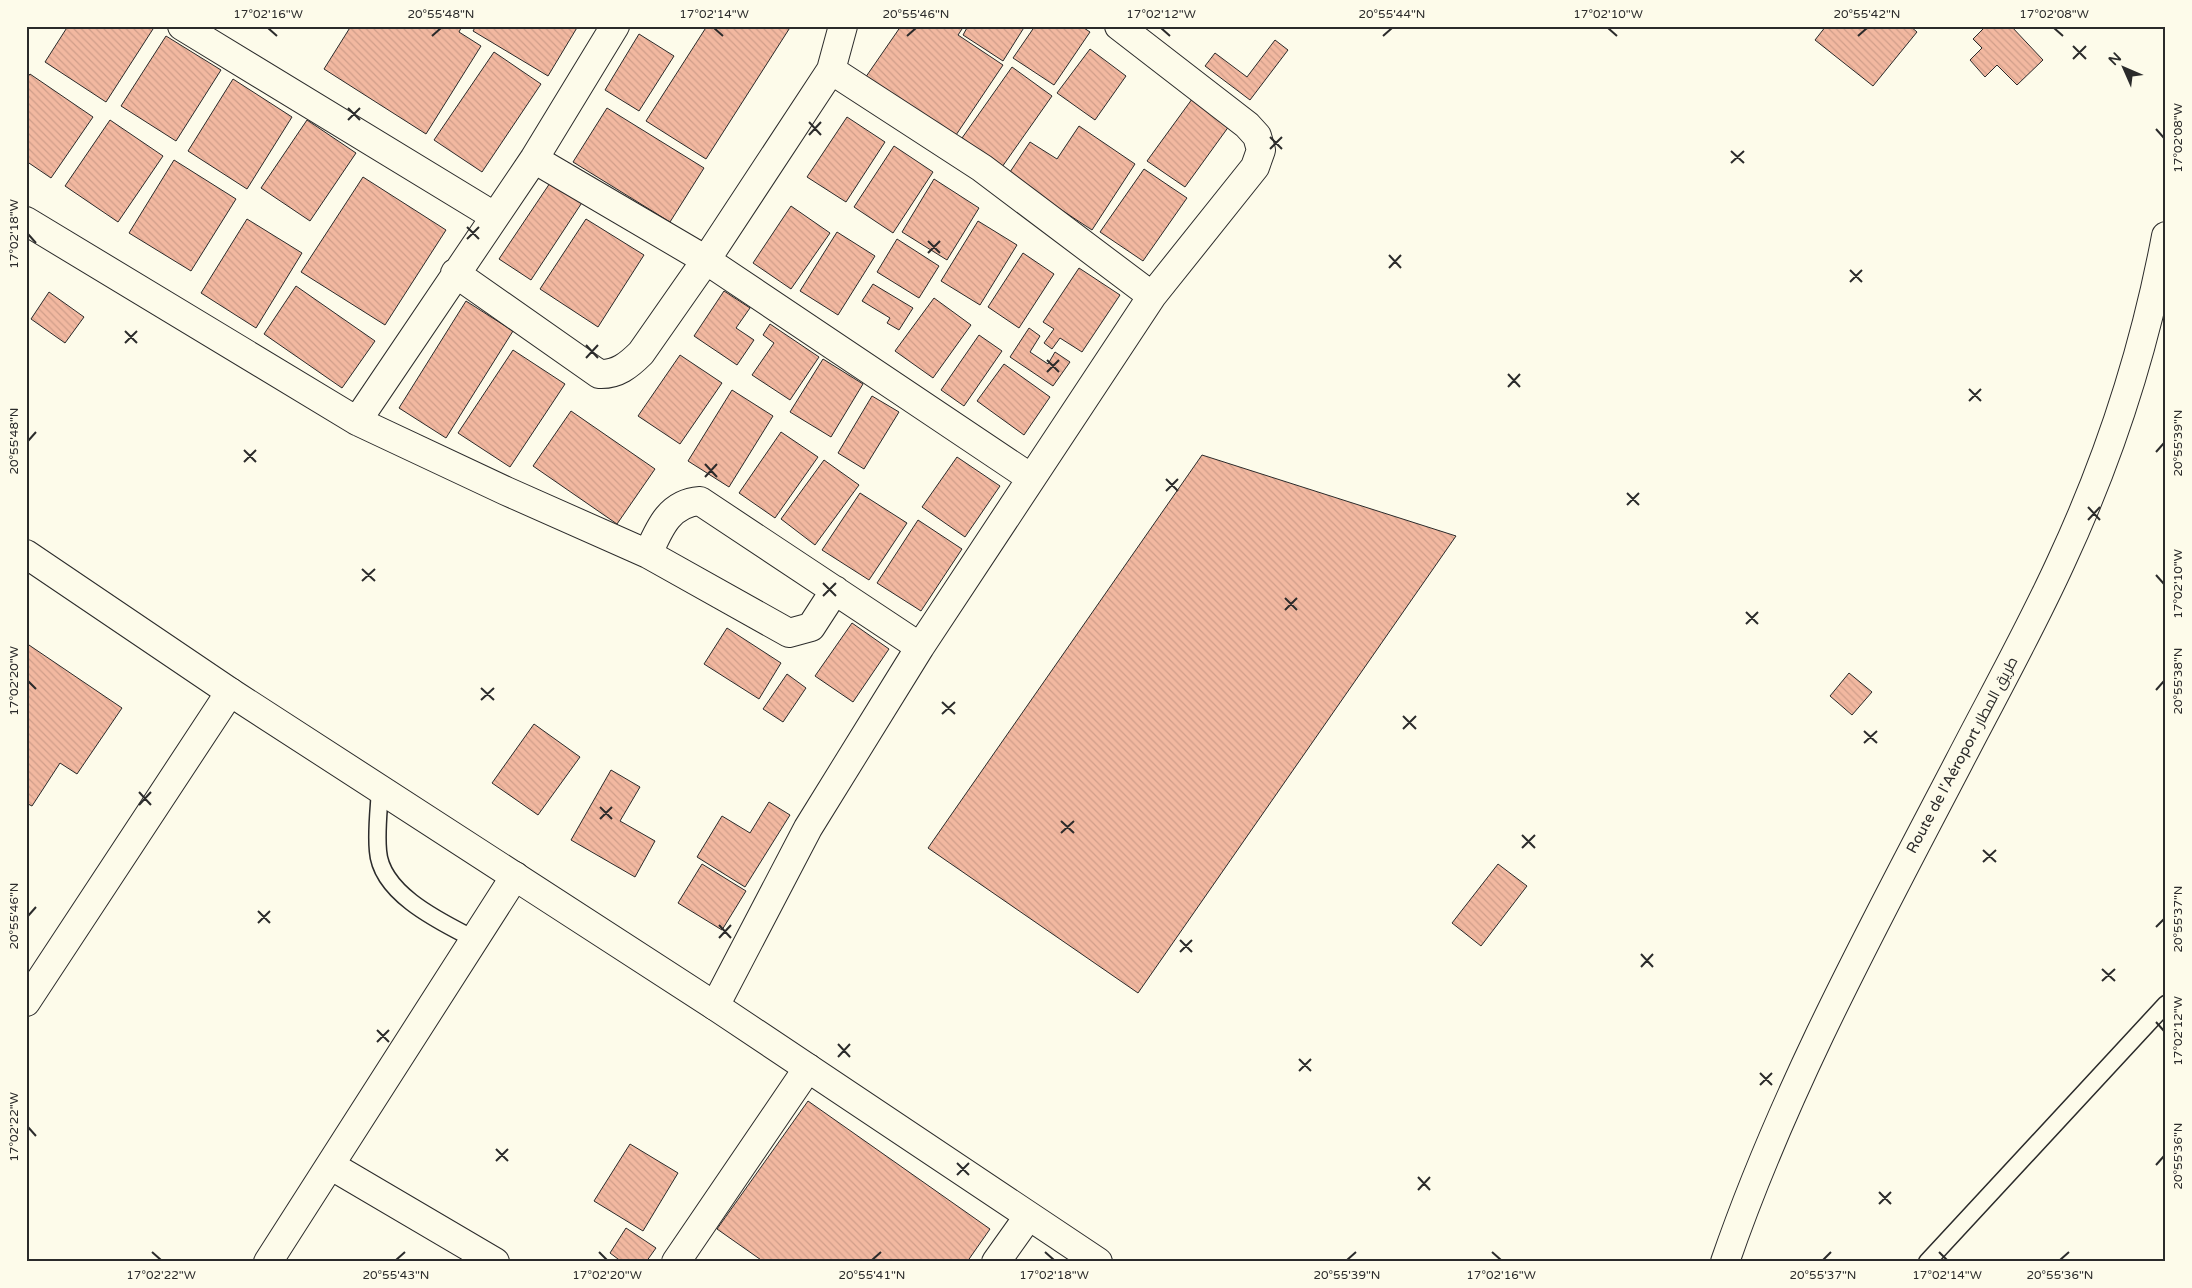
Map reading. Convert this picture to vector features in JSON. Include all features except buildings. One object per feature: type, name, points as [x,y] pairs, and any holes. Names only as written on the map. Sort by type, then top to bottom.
[{"type":"street","points":[[182,26],[494,216]]},
{"type":"street","points":[[358,420],[455,273],[534,159],[615,26]]},
{"type":"street","points":[[455,273],[599,374],[607,374],[629,364],[641,353],[706,260],[831,70],[843,26]]},
{"type":"street","points":[[715,1006],[808,828],[920,647],[1152,296],[1255,167],[1261,150],[1257,136],[1247,125],[1119,26]]},
{"type":"street","points":[[831,70],[982,168],[1152,296]]},
{"type":"street","points":[[534,159],[706,260],[1031,478]]},
{"type":"street","points":[[26,221],[358,420],[506,491],[648,554],[789,633],[811,627],[835,590]]},
{"type":"street","name":"Route de l'Aéroport طريق المطار","points":[[1725,1262],[1775,1134],[1824,1026],[1875,923],[2062,562],[2101,466],[2134,368],[2160,269],[2166,236]]},
{"type":"street","points":[[648,554],[662,522],[676,508],[689,502],[700,501],[920,647]]},
{"type":"street","points":[[26,554],[230,692],[715,1006],[1098,1262]]},
{"type":"street","points":[[26,1002],[230,692]]},
{"type":"street","points":[[268,1262],[515,876]]},
{"type":"street","points":[[676,1262],[808,1068]]},
{"type":"street","points":[[330,1165],[495,1262]]},
{"type":"street","points":[[996,1262],[1028,1217]]},
{"type":"lane","points":[[380,789],[378,853],[390,883],[437,920],[474,939]]},
{"type":"lane","points":[[1927,1262],[2166,1004]]}]
